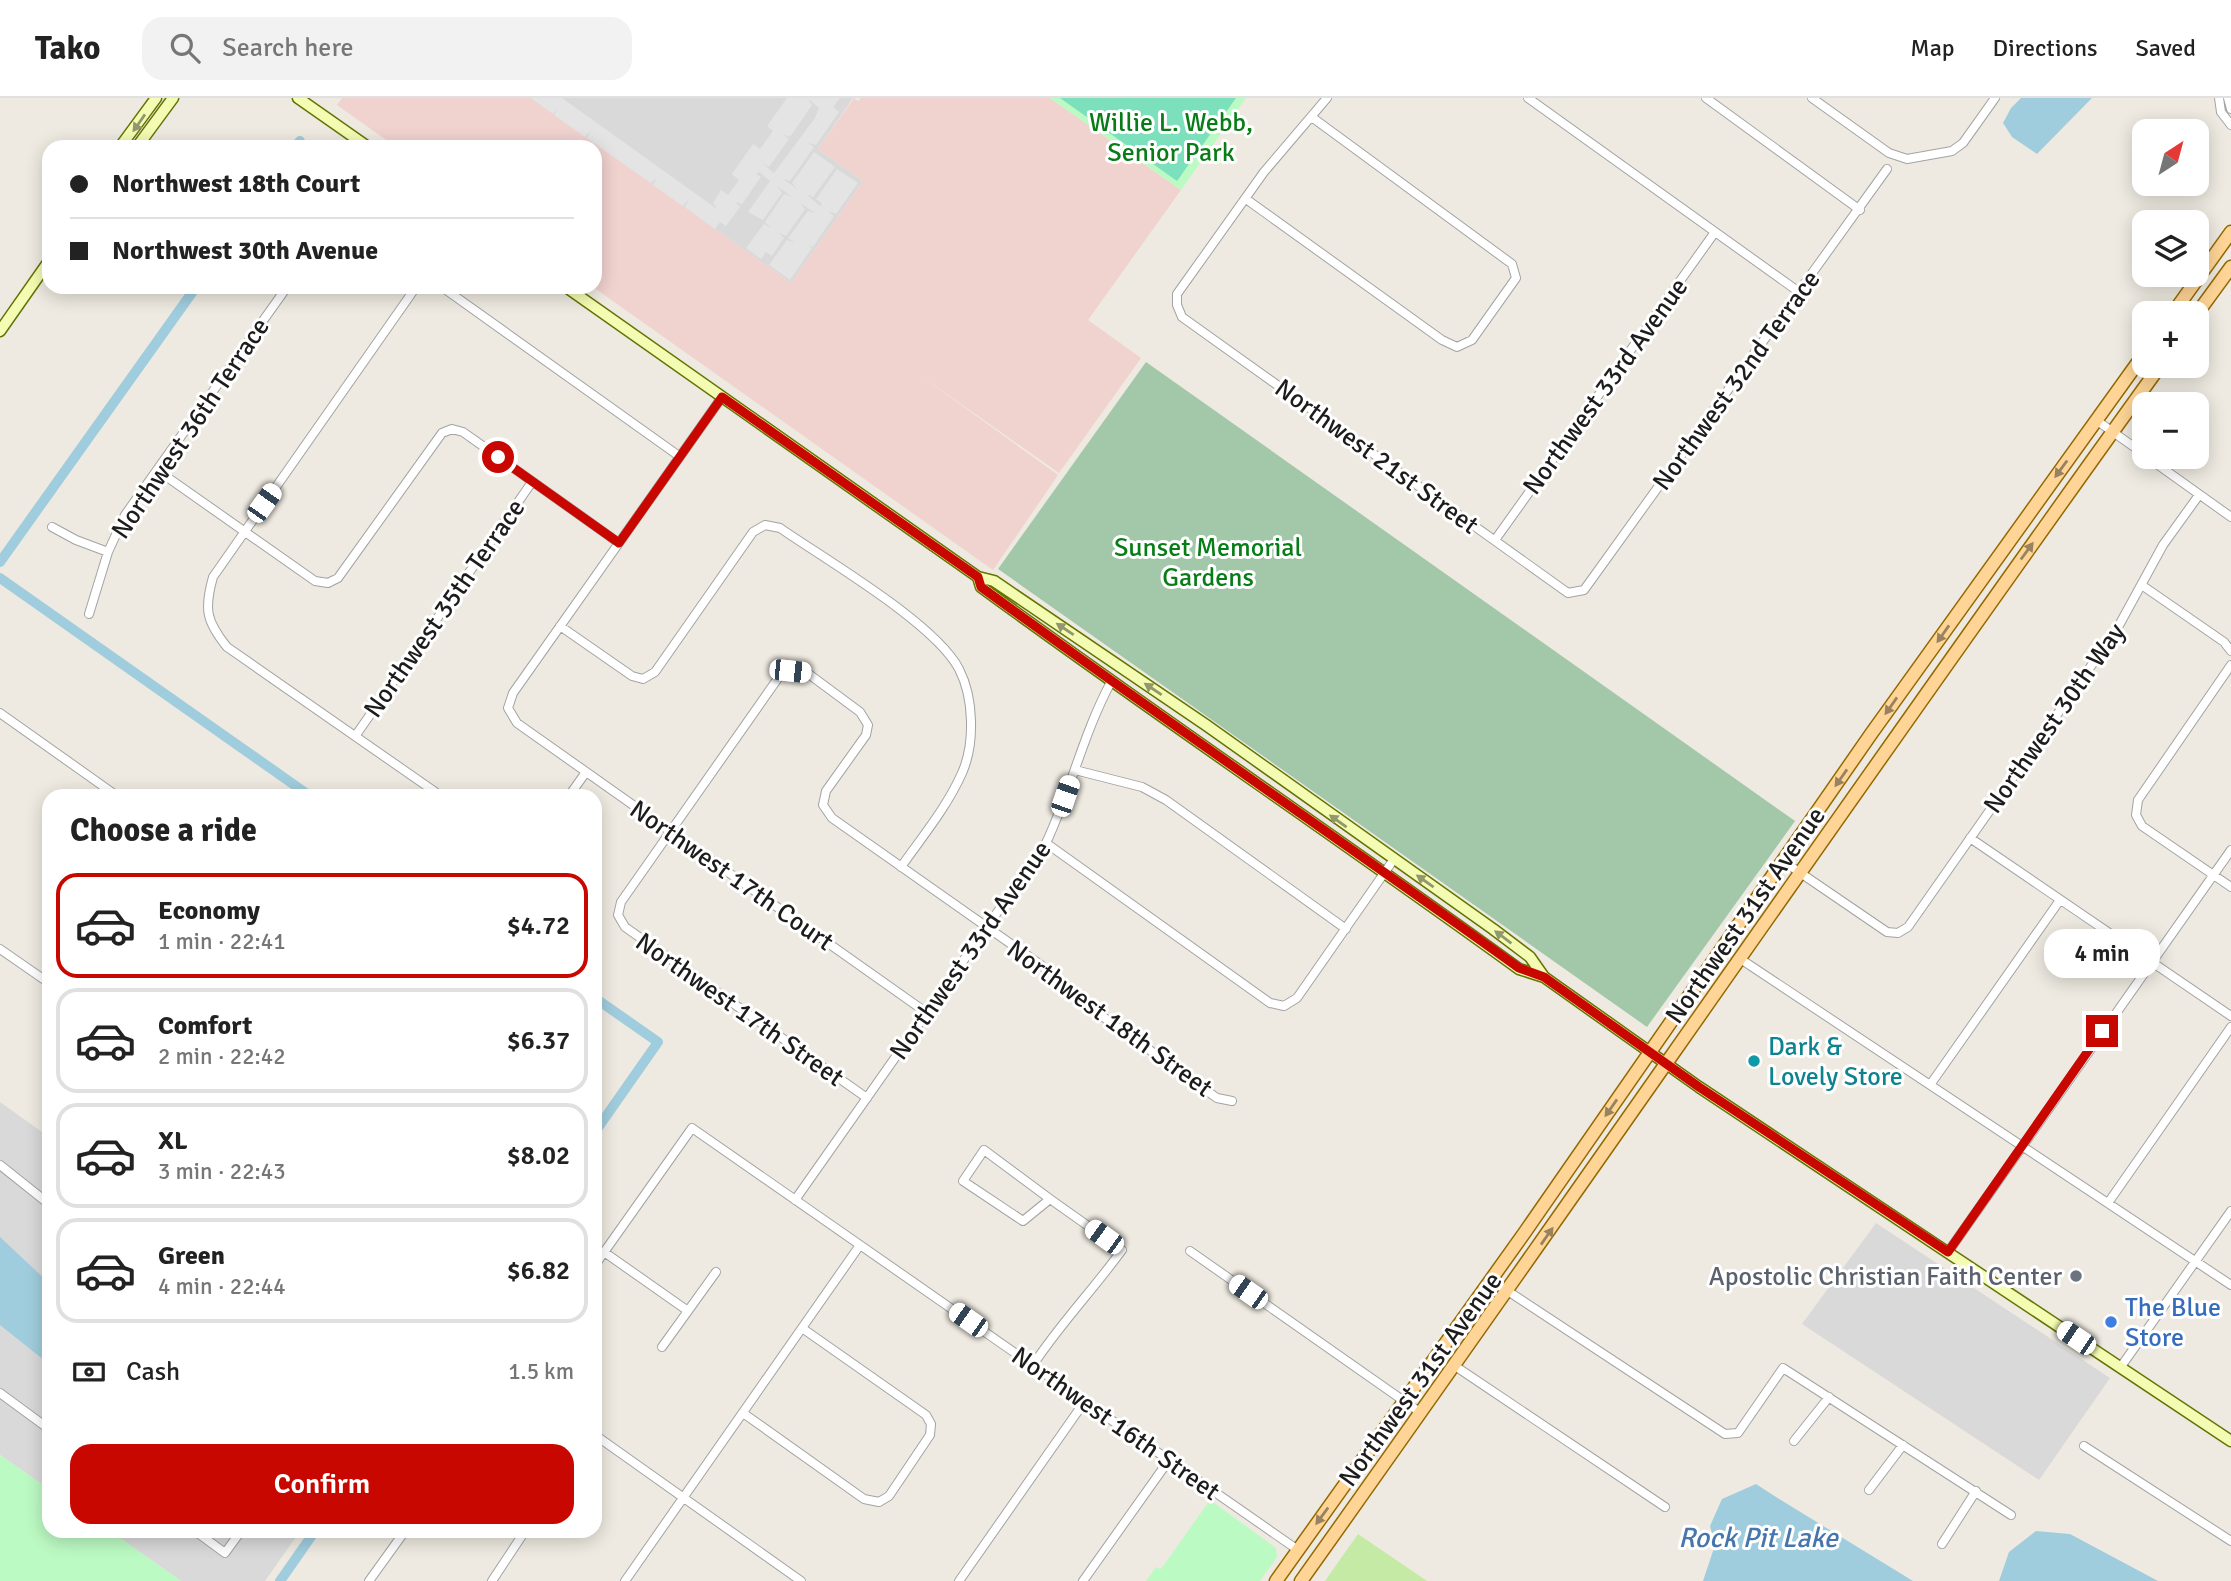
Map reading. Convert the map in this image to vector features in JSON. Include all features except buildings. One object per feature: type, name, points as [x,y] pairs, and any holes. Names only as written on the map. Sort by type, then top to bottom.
[{"type":"main road","points":[[2182,301],[2231,232]]},
{"type":"main road","points":[[2207,301],[2231,267]]},
{"type":"main road","name":"Northwest 31st Avenue","points":[[1276,1581],[2132,370]]},
{"type":"main road","name":"Northwest 31st Avenue","points":[[1301,1581],[1508,1292],[1799,872],[2151,378]]},
{"type":"main road","points":[[1298,1550],[1304,1568],[1301,1581]]},
{"type":"street","points":[[125,140],[156,98]]},
{"type":"street","points":[[142,140],[173,98]]},
{"type":"street","points":[[298,98],[358,140]]},
{"type":"street","points":[[1312,118],[1506,257],[1515,270],[1516,278],[1472,340],[1457,347],[1442,340],[1245,199],[1326,98]]},
{"type":"street","points":[[1528,98],[1799,292]]},
{"type":"street","points":[[1706,98],[1860,210]]},
{"type":"street","points":[[1812,98],[1889,153],[1908,159],[1952,151],[1963,143],[1995,98]]},
{"type":"street","points":[[2219,98],[2221,112],[2231,125]]},
{"type":"street","points":[[2228,98],[2231,110]]},
{"type":"street","name":"Northwest 32nd Terrace","points":[[1584,590],[1860,210],[1886,169]]},
{"type":"street","name":"Northwest 21st Street","points":[[1245,199],[1177,295],[1177,305],[1182,317],[1568,593],[1584,590]]},
{"type":"street","name":"Northwest 33rd Avenue","points":[[1494,540],[1715,232]]},
{"type":"street","points":[[0,331],[42,271]]},
{"type":"street","name":"Northwest 36th Terrace","points":[[89,614],[108,552],[125,515],[282,294]]},
{"type":"street","points":[[411,294],[213,577],[206,601],[208,618],[227,647],[431,789]]},
{"type":"street","points":[[452,294],[679,456]]},
{"type":"street","points":[[576,294],[978,577],[994,581],[1077,636],[1394,859],[1530,957],[1544,977]]},
{"type":"street","points":[[722,397],[560,626],[632,676],[643,679],[655,672],[753,532],[765,524],[780,528],[932,635],[960,670],[972,715],[968,751],[964,771],[949,799],[901,867]]},
{"type":"street","points":[[2096,420],[2132,447]]},
{"type":"street","points":[[157,470],[315,581],[328,583],[338,578],[442,433],[452,429],[463,432],[619,543]]},
{"type":"street","points":[[2163,469],[2231,517]]},
{"type":"street","name":"Northwest 35th Terrace","points":[[356,735],[532,482]]},
{"type":"street","name":"Northwest 30th Way","points":[[1799,872],[1887,932],[1898,933],[1908,927],[2117,629],[2143,586],[2163,545],[2199,495]]},
{"type":"street","points":[[52,527],[108,552]]},
{"type":"street","points":[[978,577],[981,587],[1111,682],[1519,968],[1544,977],[1650,1053],[2231,1441]]},
{"type":"street","points":[[2143,586],[2224,642],[2231,651]]},
{"type":"street","name":"Northwest 17th Court","points":[[560,626],[513,692],[508,708],[517,723],[927,1013]]},
{"type":"street","points":[[2231,665],[2138,800],[2136,815],[2142,825],[2231,887]]},
{"type":"street","name":"Northwest 18th Street","points":[[671,832],[781,674],[790,671],[806,672],[860,712],[868,725],[866,735],[826,791],[824,805],[832,818],[1041,965],[1092,1009],[1182,1074],[1217,1098],[1232,1101]]},
{"type":"street","name":"Northwest 33rd Avenue","points":[[795,1200],[1046,843],[1093,715],[1111,682]]},
{"type":"street","points":[[0,713],[107,789]]},
{"type":"street","points":[[1075,770],[1142,787],[1166,800],[1346,929]]},
{"type":"street","points":[[574,789],[586,772]]},
{"type":"street","name":"Northwest 17th Street","points":[[671,832],[621,902],[618,915],[625,927],[867,1098]]},
{"type":"street","points":[[1970,838],[2231,1016]]},
{"type":"street","points":[[1046,843],[1270,1003],[1284,1006],[1297,998],[1394,859]]},
{"type":"street","points":[[1948,1252],[2151,959],[2231,850]]},
{"type":"street","points":[[1783,861],[1799,872]]},
{"type":"street","points":[[1930,1085],[2060,900]]},
{"type":"street","points":[[0,949],[42,978]]},
{"type":"street","points":[[1739,958],[2231,1285]]},
{"type":"street","points":[[2108,1203],[2231,1027]]},
{"type":"street","name":"Northwest 16th Street","points":[[604,1252],[692,1128],[1298,1550]]},
{"type":"street","points":[[1033,1365],[1059,1326],[1101,1279],[1122,1250],[984,1150],[963,1181],[1024,1221],[1050,1199]]},
{"type":"street","points":[[0,1166],[42,1199]]},
{"type":"street","points":[[2120,1368],[2231,1211]]},
{"type":"street","points":[[625,1581],[860,1245]]},
{"type":"street","points":[[1190,1251],[1421,1413]]},
{"type":"street","points":[[602,1255],[604,1252],[688,1311]]},
{"type":"street","points":[[662,1348],[716,1272]]},
{"type":"street","points":[[1491,1280],[1725,1434],[1738,1433],[1783,1368],[2011,1515]]},
{"type":"street","points":[[743,1413],[864,1499],[879,1503],[889,1496],[930,1435],[931,1424],[926,1415],[802,1328]]},
{"type":"street","points":[[1455,1366],[1665,1507]]},
{"type":"street","points":[[0,1393],[42,1424]]},
{"type":"street","points":[[1794,1441],[1829,1397]]},
{"type":"street","points":[[959,1581],[1085,1401]]},
{"type":"street","points":[[602,1440],[801,1581]]},
{"type":"street","points":[[1869,1490],[1903,1445]]},
{"type":"street","points":[[2084,1446],[2231,1541]]},
{"type":"street","points":[[1083,1581],[1169,1460]]},
{"type":"street","points":[[1942,1544],[1976,1492]]},
{"type":"street","points":[[205,1538],[225,1553],[237,1538]]},
{"type":"street","points":[[369,1581],[400,1538]]},
{"type":"street","points":[[492,1581],[520,1538]]},
{"type":"shaded area","points":[[342,98],[531,98],[590,140],[386,140],[337,105]]},
{"type":"shaded area","points":[[531,98],[853,98],[818,149],[863,181],[791,283],[602,149],[602,140],[590,140]]},
{"type":"shaded area","points":[[531,98],[562,98],[717,209],[713,203],[721,190],[728,195],[739,180],[732,174],[753,144],[760,149],[773,131],[767,126],[787,98],[840,98],[833,107],[839,112],[816,145],[808,143],[814,147],[790,181],[783,179],[797,189],[792,183],[814,152],[835,167],[813,197],[806,194],[820,206],[822,204],[816,199],[837,169],[858,183],[836,214],[828,211],[834,216],[813,247],[805,243],[812,248],[790,280],[769,265],[787,240],[795,243],[788,238],[808,211],[815,213],[800,203],[805,209],[786,236],[779,233],[784,238],[772,256],[766,252],[761,259],[746,248],[764,224],[771,228],[765,222],[784,194],[792,197],[777,186],[782,193],[763,220],[748,212],[770,181],[759,172],[756,174],[761,177],[742,204],[735,202],[740,207],[726,226],[720,222],[715,229],[685,207],[689,199],[683,206],[653,185],[657,178],[651,183],[602,149],[602,140],[587,138],[591,130],[585,137],[554,115],[558,107],[553,114]],"holes":[[[808,99],[819,108],[815,118],[774,173],[762,163],[769,167],[789,139],[783,134],[790,137],[812,105]]]},
{"type":"shaded area","points":[[854,98],[858,101],[861,98],[1050,98],[1181,190],[1088,320],[1141,358],[1059,473],[914,371],[1058,475],[993,570],[602,293],[602,149],[791,283],[863,181],[818,149]]},
{"type":"shaded area","points":[[0,1102],[42,1132],[42,1484],[0,1455]]},
{"type":"shaded area","points":[[1876,1223],[2110,1378],[2039,1480],[1802,1324]]},
{"type":"shaded area","points":[[120,1538],[295,1538],[265,1581],[181,1581]]},
{"type":"green space","name":"Willie L. Webb, Senior Park","points":[[1050,98],[1246,98],[1181,190]]},
{"type":"green space","name":"Willie L. Webb, Senior Park","points":[[1060,98],[1236,98],[1177,181]]},
{"type":"green space","name":"Sunset Memorial Gardens","points":[[1146,362],[1795,821],[1647,1027],[998,569]]},
{"type":"green space","points":[[0,1455],[42,1484],[42,1538],[120,1538],[181,1581],[0,1581]]},
{"type":"green space","points":[[1210,1500],[1276,1548],[1277,1557],[1260,1581],[1146,1581],[1156,1567],[1161,1569]]},
{"type":"green space","points":[[1358,1534],[1427,1581],[1325,1581]]},
{"type":"water","points":[[2021,98],[2092,98],[2037,154],[2012,137],[2003,123],[2011,108]]},
{"type":"water","points":[[0,1237],[42,1276],[42,1358],[0,1325]]},
{"type":"water","name":"Rock Pit Lake","points":[[1756,1484],[1913,1581],[1703,1581],[1715,1545],[1710,1526],[1722,1499]]},
{"type":"water","points":[[2036,1531],[2070,1534],[2158,1581],[1999,1581],[2009,1552]]},
{"type":"waterway","points":[[0,562],[191,294]]},
{"type":"waterway","points":[[0,578],[300,789]]},
{"type":"waterway","points":[[602,1003],[658,1042],[602,1122]]},
{"type":"waterway","points":[[280,1581],[310,1538]]},
{"type":"place","name":"Dark & Lovely Store","points":[[1754,1061]]},
{"type":"place","name":"Apostolic Christian Faith Center","points":[[2076,1276]]},
{"type":"place","name":"The Blue Store","points":[[2111,1322]]},
{"type":"route","points":[[498,457],[619,543],[722,397],[978,577],[981,587],[1111,682],[1519,968],[1544,977],[1699,1087],[1777,1136],[1948,1252],[2102,1031]]}]
